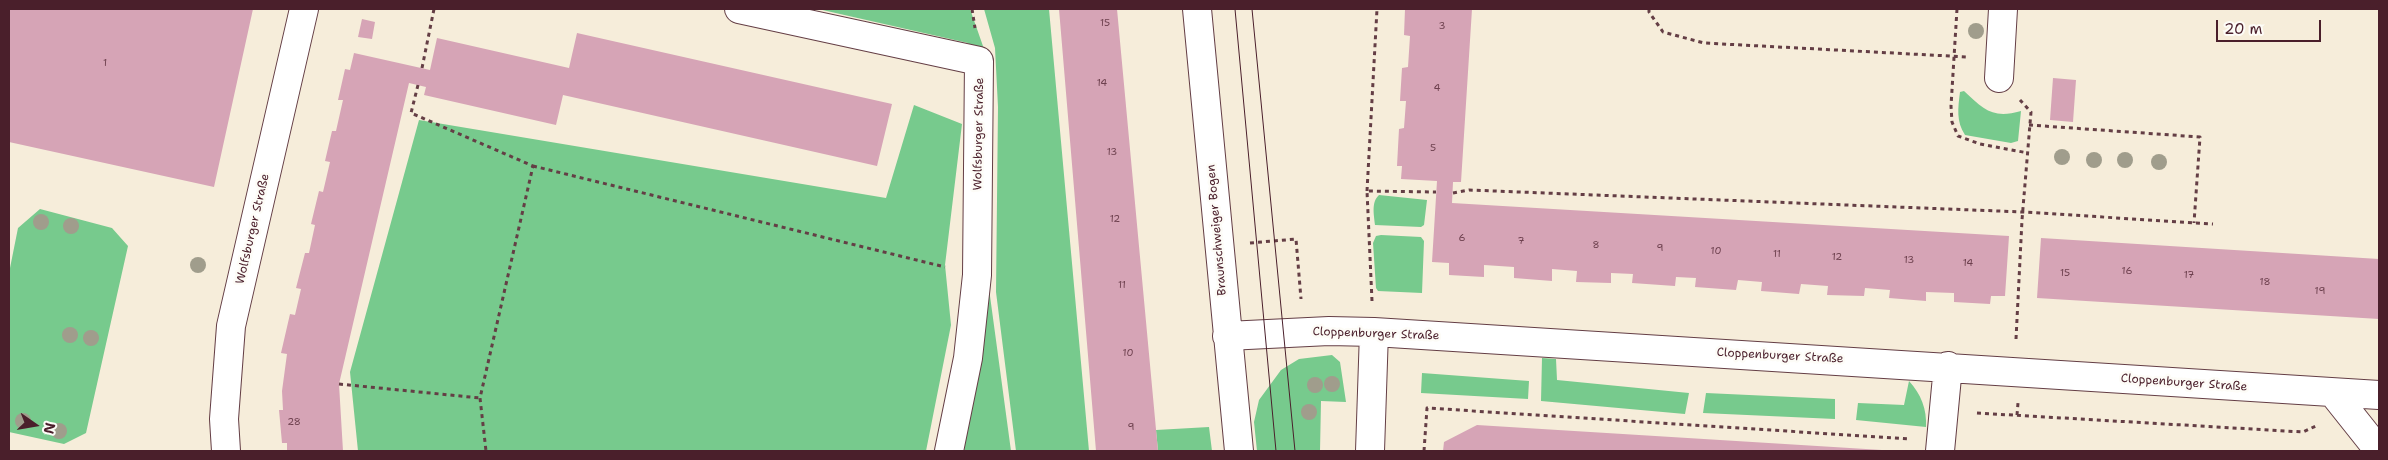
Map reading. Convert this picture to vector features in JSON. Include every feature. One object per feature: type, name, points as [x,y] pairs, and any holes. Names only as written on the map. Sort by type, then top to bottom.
[{"type":"street","name":"Wolfsburger Straße","points":[[226,451],[224,419],[232,326],[304,9]]},
{"type":"street","name":"Wolfsburger Straße","points":[[739,9],[980,61],[977,275],[968,358],[949,451]]},
{"type":"street","name":"Braunschweiger Bogen","points":[[1197,9],[1239,451]]},
{"type":"street","points":[[1999,68],[2003,9]]},
{"type":"street","name":"Cloppenburger Straße","points":[[1227,336],[1304,332],[1374,332],[1948,366],[2379,395]]},
{"type":"street","points":[[1370,451],[1374,332]]},
{"type":"street","points":[[1940,451],[1948,366]]},
{"type":"street","points":[[2333,393],[2372,442],[2379,447]]},
{"type":"path","points":[[422,68],[434,9]]},
{"type":"path","points":[[1374,332],[1366,191],[1377,9]]},
{"type":"path","points":[[1649,9],[1649,12],[1663,32],[1704,43],[1954,56],[1999,68],[2030,112],[2014,371]]},
{"type":"path","points":[[1957,9],[1950,106],[1952,122],[1958,136],[1980,144],[2028,153]]},
{"type":"path","points":[[418,86],[411,113],[533,166],[977,275]]},
{"type":"path","points":[[2029,125],[2200,137],[2194,223]]},
{"type":"path","points":[[486,451],[480,398],[533,166]]},
{"type":"path","points":[[1453,193],[1469,190],[2023,212],[2213,224]]},
{"type":"path","points":[[1366,191],[1436,192]]},
{"type":"path","points":[[1219,246],[1296,239],[1304,332]]},
{"type":"path","points":[[339,384],[480,398]]},
{"type":"path","points":[[1424,451],[1427,408],[1926,440],[1944,410],[2303,432],[2321,424]]},
{"type":"green space","points":[[818,9],[970,9],[984,49],[992,97],[990,296],[1011,451],[964,451],[984,296],[979,61],[968,43]]},
{"type":"green space","points":[[984,9],[1049,9],[1089,451],[1016,451],[996,292],[998,107],[995,48]]},
{"type":"green space","points":[[1964,91],[1983,108],[1990,111],[2003,114],[2021,111],[2018,141],[2011,143],[1965,135],[1960,125],[1958,114],[1960,92]]},
{"type":"green space","points":[[914,105],[962,124],[945,265],[951,325],[926,451],[358,451],[350,372],[419,120],[886,198]]},
{"type":"green space","points":[[1379,195],[1427,200],[1424,225],[1421,227],[1375,225],[1374,205]]},
{"type":"green space","points":[[40,209],[112,228],[128,246],[86,433],[64,444],[9,432],[9,273],[18,228]]},
{"type":"green space","points":[[1376,236],[1421,237],[1424,241],[1422,293],[1378,291],[1376,288],[1373,243]]},
{"type":"green space","points":[[1332,355],[1340,362],[1346,402],[1321,401],[1320,451],[1257,451],[1254,422],[1259,400],[1281,370],[1299,359]]},
{"type":"green space","points":[[1542,358],[1556,359],[1557,380],[1689,393],[1685,414],[1541,401]]},
{"type":"green space","points":[[1422,373],[1529,381],[1528,399],[1421,393]]},
{"type":"green space","points":[[1909,381],[1917,391],[1922,402],[1926,427],[1856,420],[1858,403],[1904,405]]},
{"type":"green space","points":[[1706,393],[1835,399],[1835,419],[1703,413]]},
{"type":"green space","points":[[1209,427],[1212,451],[1158,451],[1156,430]]},
{"type":"building","points":[[9,9],[253,9],[214,187],[9,142]]},
{"type":"building","points":[[1059,9],[1117,9],[1158,451],[1096,451]]},
{"type":"building","points":[[1405,9],[1472,9],[1461,182],[1453,182],[1452,203],[2009,236],[2005,296],[1991,296],[1990,304],[1954,302],[1954,293],[1926,292],[1926,301],[1889,298],[1890,290],[1865,288],[1864,296],[1827,295],[1828,286],[1801,284],[1799,294],[1761,291],[1762,282],[1738,280],[1736,290],[1695,287],[1696,278],[1676,277],[1675,286],[1632,283],[1633,274],[1611,273],[1611,283],[1576,282],[1577,271],[1552,269],[1552,281],[1514,278],[1514,267],[1484,265],[1484,277],[1449,275],[1449,263],[1432,262],[1437,181],[1401,179],[1402,166],[1397,166],[1399,129],[1404,128],[1406,101],[1400,101],[1402,68],[1408,67],[1410,36],[1404,35]]},
{"type":"building","points":[[362,19],[375,22],[372,39],[358,37]]},
{"type":"building","points":[[577,33],[892,104],[877,166],[563,95],[556,125],[424,95],[426,87],[409,83],[339,384],[343,451],[287,451],[287,443],[282,443],[279,410],[283,410],[282,391],[287,354],[281,353],[290,314],[295,315],[301,289],[296,288],[305,253],[309,253],[315,225],[311,224],[319,191],[323,192],[330,162],[325,161],[332,131],[336,131],[343,100],[338,100],[345,69],[350,70],[354,53],[430,70],[437,38],[569,68]]},
{"type":"building","points":[[2053,78],[2076,80],[2073,122],[2050,120]]},
{"type":"building","points":[[2041,238],[2379,259],[2379,319],[2037,298]]},
{"type":"building","points":[[1477,425],[1882,451],[1443,451],[1444,442]]},
{"type":"tram line","points":[[1235,9],[1276,451]]},
{"type":"tram line","points":[[1252,9],[1295,451]]}]
